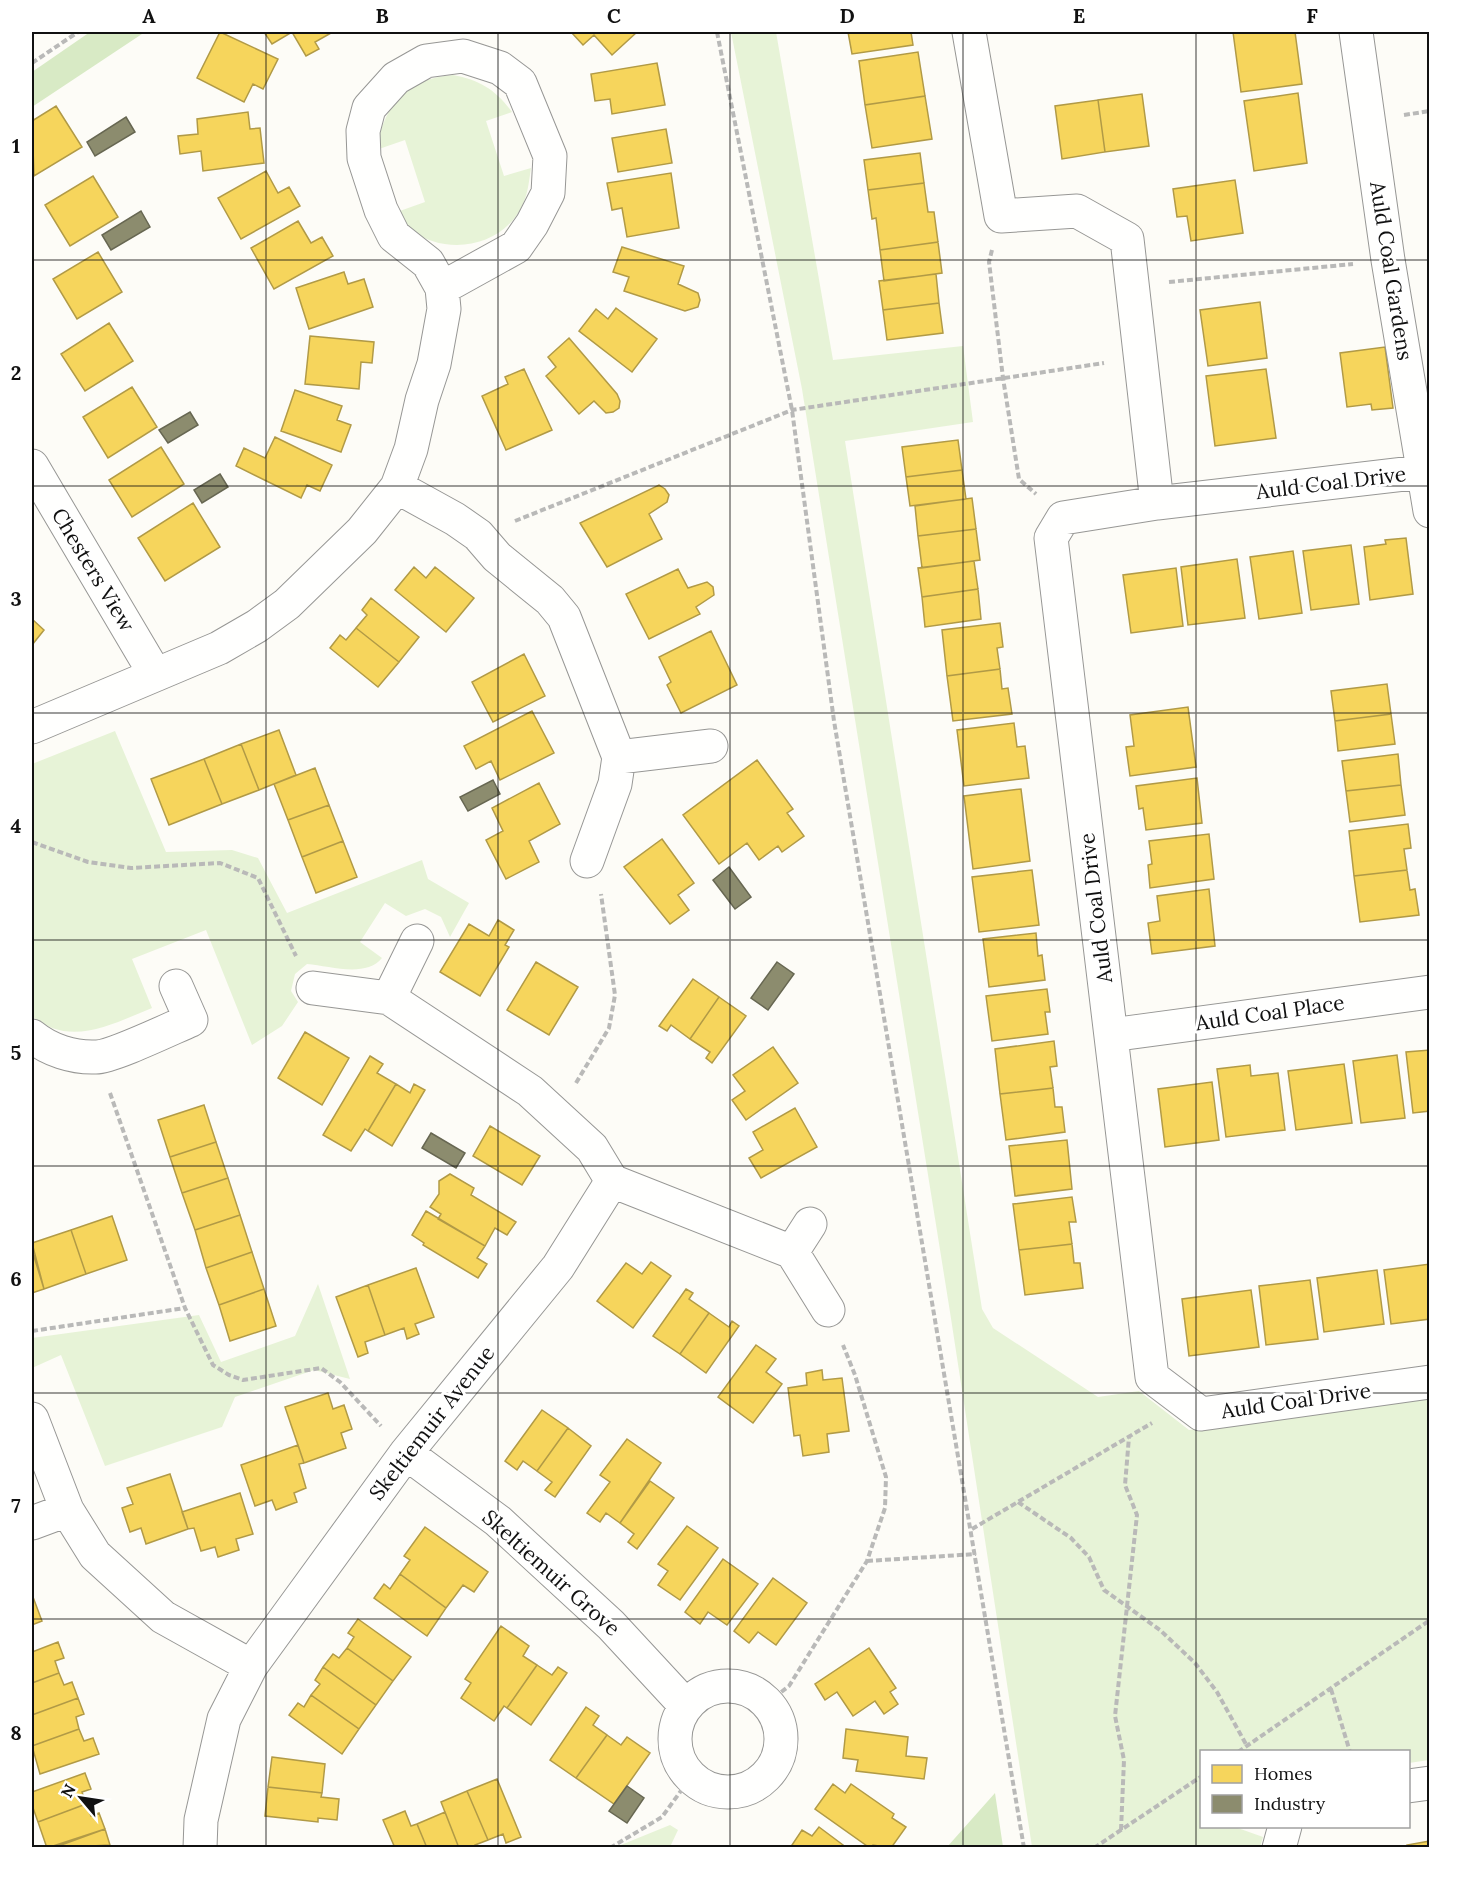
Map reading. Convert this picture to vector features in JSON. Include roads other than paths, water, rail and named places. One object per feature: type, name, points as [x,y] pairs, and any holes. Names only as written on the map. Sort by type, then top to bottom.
[{"type":"street","points":[[969,32],[1000,216],[1077,211],[1127,239],[1157,503]]},
{"type":"street","name":"Auld Coal Gardens","points":[[1356,32],[1388,260],[1427,471],[1430,511]]},
{"type":"street","points":[[32,727],[219,648],[287,604],[362,531],[397,487],[411,449],[422,399],[434,364],[444,309],[442,288],[428,263],[394,236],[381,210],[364,158],[363,131],[369,108],[396,78],[426,61],[463,56],[500,68],[520,83],[550,156],[548,193],[532,224],[516,247],[442,288]]},
{"type":"street","name":"Chesters View","points":[[32,466],[155,674]]},
{"type":"street","name":"Auld Coal Drive","points":[[1427,471],[1157,503],[1064,518],[1051,538],[1152,1377],[1201,1414],[1430,1383]]},
{"type":"street","points":[[397,487],[455,519],[478,535],[497,557],[550,600],[564,617],[620,757],[615,784],[587,861]]},
{"type":"street","points":[[620,757],[711,746]]},
{"type":"street","points":[[389,998],[417,940]]},
{"type":"street","points":[[32,1036],[40,1043],[68,1055],[98,1057],[191,1020],[176,986]]},
{"type":"street","points":[[313,988],[389,998],[530,1091],[592,1148],[612,1181],[792,1252],[828,1310]]},
{"type":"street","name":"Auld Coal Place","points":[[1111,1035],[1430,992]]},
{"type":"street","name":"Skeltiemuir Avenue","points":[[200,1848],[201,1820],[224,1719],[251,1666],[406,1453],[558,1267],[612,1181]]},
{"type":"street","points":[[792,1252],[810,1224]]},
{"type":"street","points":[[32,1419],[67,1510],[95,1555],[163,1617],[251,1666]]},
{"type":"street","name":"Skeltiemuir Grove","points":[[406,1453],[498,1521],[611,1625],[686,1706]]},
{"type":"street","points":[[32,1523],[67,1510]]},
{"type":"street","points":[[735,1686],[752,1692],[767,1703],[776,1717],[780,1742],[772,1767],[761,1780],[747,1789],[729,1792],[712,1790],[691,1777],[677,1755],[674,1738],[678,1721],[686,1706],[708,1690],[735,1686]]},
{"type":"street","points":[[1410,1786],[1430,1783]]},
{"type":"street","points":[[1279,1848],[1286,1828]]}]
